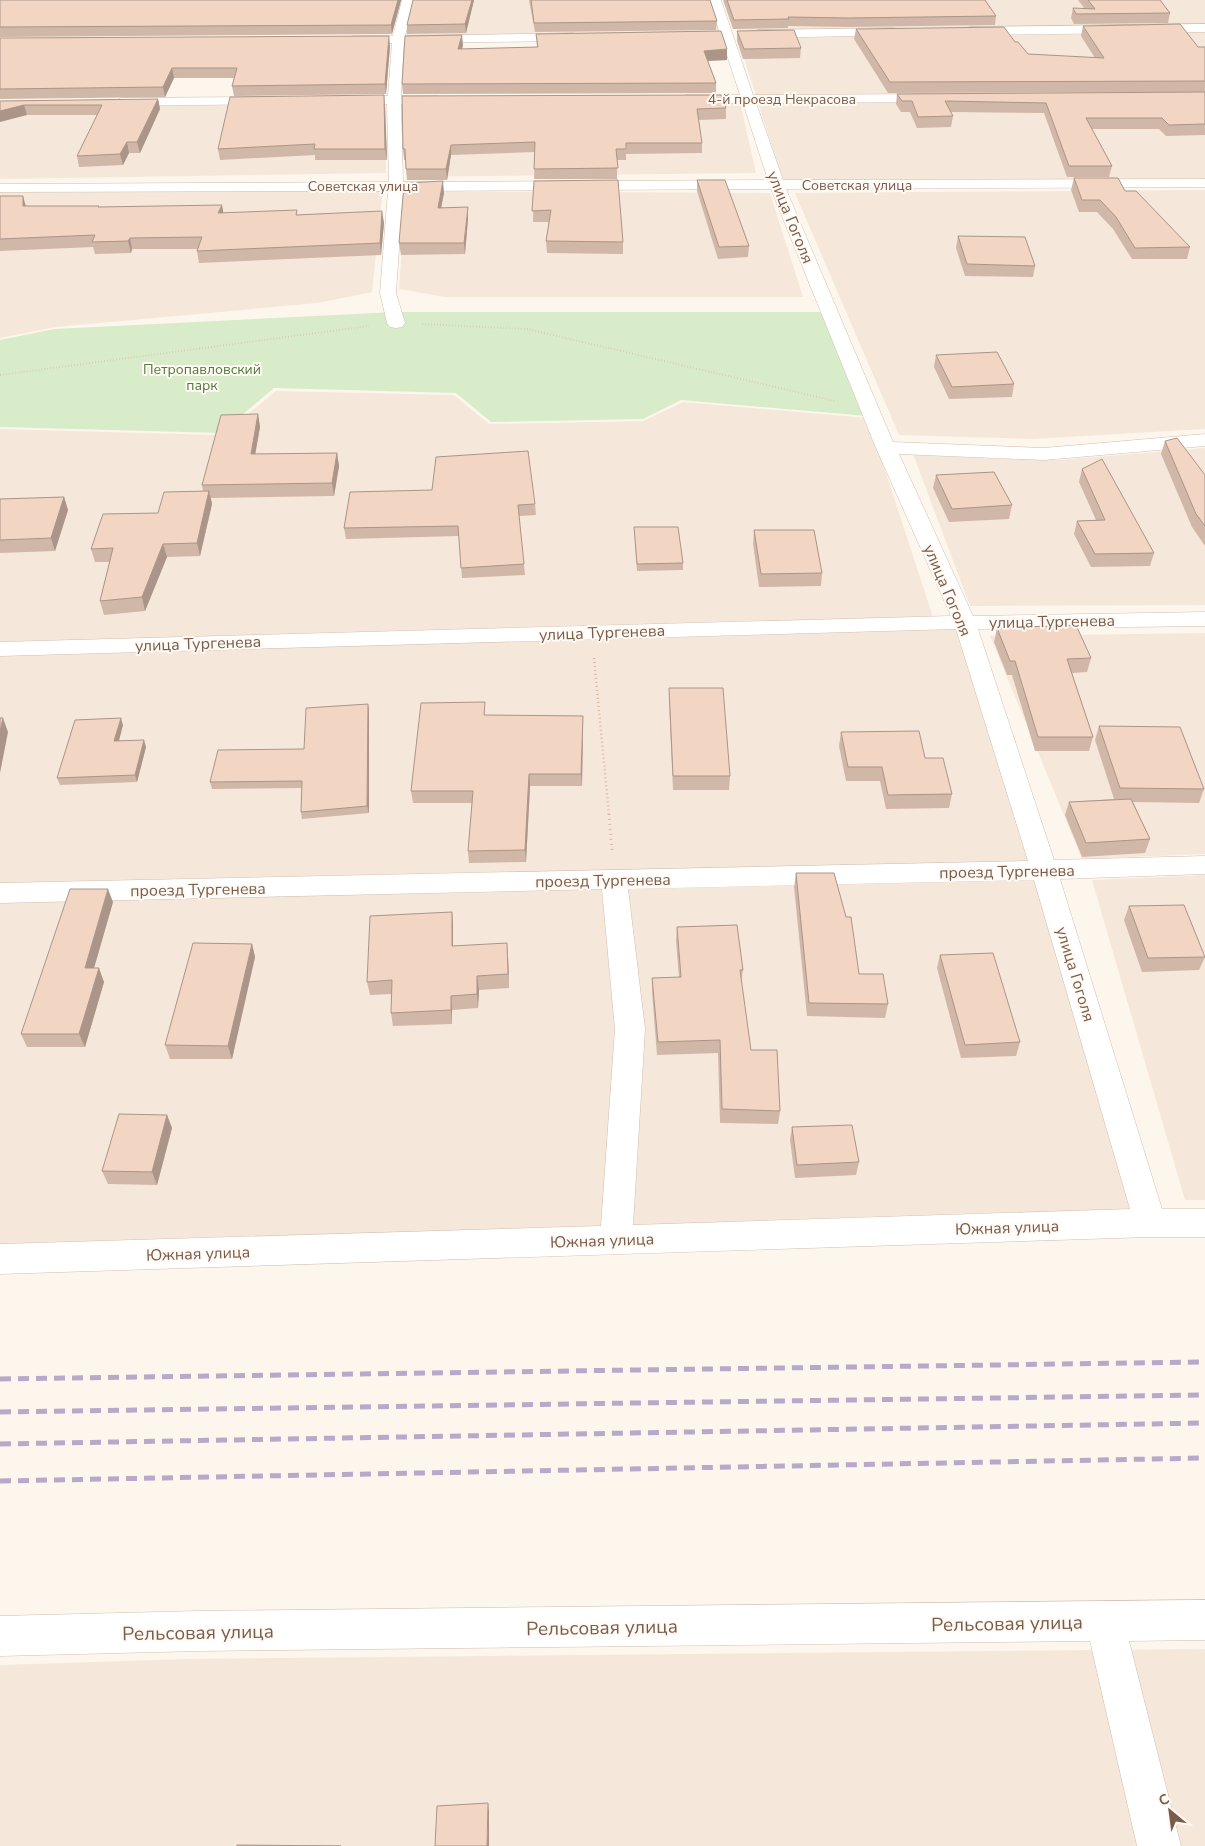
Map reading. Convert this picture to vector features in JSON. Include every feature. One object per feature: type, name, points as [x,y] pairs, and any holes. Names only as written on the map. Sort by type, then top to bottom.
[{"type":"street","points":[[396,323],[388,293],[396,186],[394,100],[398,40],[408,0]]},
{"type":"street","name":"улица Гоголя","points":[[714,0],[737,34],[747,99],[778,185],[886,448],[965,622],[978,670],[1044,870],[1150,1223]]},
{"type":"street","points":[[952,31],[1205,28]]},
{"type":"street","points":[[709,35],[902,32]]},
{"type":"street","points":[[339,40],[585,37]]},
{"type":"street","name":"4-й проезд Некрасова","points":[[668,99],[946,98]]},
{"type":"street","points":[[335,101],[453,100]]},
{"type":"street","points":[[112,102],[277,101]]},
{"type":"street","name":"Советская улица","points":[[0,188],[1205,183]]},
{"type":"street","points":[[886,448],[1044,454],[1205,440]]},
{"type":"street","name":"улица Тургенева","points":[[0,649],[965,622],[1205,619]]},
{"type":"street","name":"проезд Тургенева","points":[[0,893],[1205,865]]},
{"type":"street","points":[[614,880],[630,1028],[616,1240]]},
{"type":"street","name":"Южная улица","points":[[0,1259],[1150,1223],[1205,1223]]},
{"type":"street","name":"Рельсовая улица","points":[[0,1636],[198,1631],[1205,1620]]},
{"type":"street","points":[[1106,1622],[1159,1846]]},
{"type":"path","points":[[0,375],[396,323],[527,329],[870,410]]},
{"type":"path","points":[[592,632],[614,880]]},
{"type":"shaded area","points":[[411,0],[711,0],[724,33],[401,38]]},
{"type":"shaded area","points":[[725,0],[1205,0],[1205,24],[738,30]]},
{"type":"shaded area","points":[[1205,30],[1205,94],[756,95],[737,37]]},
{"type":"shaded area","points":[[385,101],[386,173],[0,179],[0,106]]},
{"type":"shaded area","points":[[405,102],[740,102],[756,173],[407,177]]},
{"type":"shaded area","points":[[1205,102],[1205,179],[783,181],[758,103]]},
{"type":"shaded area","points":[[383,189],[372,292],[318,303],[56,327],[0,338],[0,191]]},
{"type":"shaded area","points":[[1205,190],[1205,429],[1033,439],[899,435],[795,193]]},
{"type":"shaded area","points":[[406,191],[770,193],[803,297],[445,297],[399,289]]},
{"type":"shaded area","points":[[276,391],[454,395],[489,424],[643,421],[683,402],[868,418],[933,617],[0,643],[0,429],[216,435],[235,425]]},
{"type":"shaded area","points":[[1205,448],[1205,605],[970,606],[913,454],[1058,460]]},
{"type":"shaded area","points":[[961,625],[1038,867],[0,890],[0,652]]},
{"type":"shaded area","points":[[1205,633],[1205,854],[1082,859],[990,636]]},
{"type":"shaded area","points":[[1205,875],[1205,1200],[1185,1200],[1092,880]]},
{"type":"shaded area","points":[[1037,877],[1131,1210],[0,1245],[0,898]]},
{"type":"shaded area","points":[[1205,1649],[1205,1846],[0,1846],[0,1665],[188,1659]]},
{"type":"green space","name":"Петропавловский парк","points":[[395,312],[826,312],[867,416],[681,400],[643,419],[491,422],[456,393],[274,388],[221,433],[0,427],[0,340],[54,329]]},
{"type":"building","points":[[0,0],[398,0],[391,25],[0,27]]},
{"type":"building","points":[[413,0],[472,0],[465,24],[407,25]]},
{"type":"building","points":[[531,0],[710,0],[717,21],[534,23]]},
{"type":"building","points":[[727,0],[985,0],[996,16],[788,17],[789,19],[734,20]]},
{"type":"building","points":[[1088,0],[1160,0],[1170,13],[1076,14],[1073,8],[1095,9]]},
{"type":"building","points":[[1180,24],[1198,47],[1205,47],[1205,81],[890,82],[856,29],[1004,27],[1015,42],[1018,42],[1028,54],[1104,58],[1083,26]]},
{"type":"building","points":[[794,30],[801,48],[744,49],[737,31]]},
{"type":"building","points":[[721,31],[727,49],[704,51],[716,83],[402,84],[405,36],[462,35],[458,49],[538,47],[536,34]]},
{"type":"building","points":[[389,36],[385,84],[232,86],[237,68],[172,68],[163,87],[0,89],[0,38]]},
{"type":"building","points":[[1205,92],[1205,124],[1169,125],[1162,118],[1086,118],[1112,166],[1069,166],[1046,103],[945,101],[953,116],[918,117],[912,101],[902,101],[897,94]]},
{"type":"building","points":[[384,95],[385,149],[314,149],[315,144],[218,149],[230,97]]},
{"type":"building","points":[[721,95],[726,108],[697,109],[702,143],[626,143],[626,149],[616,149],[618,168],[534,169],[535,142],[451,145],[446,169],[406,169],[405,149],[403,149],[402,96]]},
{"type":"building","points":[[158,99],[137,142],[127,142],[120,154],[77,156],[102,105],[24,105],[0,111],[0,101]]},
{"type":"building","points":[[1074,178],[1118,178],[1125,191],[1136,191],[1190,247],[1135,248],[1116,217],[1100,200],[1082,200]]},
{"type":"building","points":[[618,180],[623,242],[546,241],[551,210],[532,211],[534,181]]},
{"type":"building","points":[[697,180],[725,180],[749,246],[719,247]]},
{"type":"building","points":[[443,181],[438,208],[468,207],[464,243],[399,243],[406,183]]},
{"type":"building","points":[[0,196],[23,196],[23,206],[222,205],[218,213],[297,210],[296,215],[382,211],[380,243],[197,251],[202,237],[130,238],[128,241],[92,242],[95,235],[0,239]]},
{"type":"building","points":[[958,236],[1025,237],[1035,266],[967,264]]},
{"type":"building","points":[[997,352],[1014,384],[952,387],[936,355]]},
{"type":"building","points":[[258,414],[251,454],[337,453],[332,483],[202,485],[221,415]]},
{"type":"building","points":[[1177,438],[1205,475],[1205,526],[1196,514],[1165,441]]},
{"type":"building","points":[[528,451],[535,504],[518,505],[524,564],[461,568],[458,526],[344,528],[350,492],[432,490],[436,457]]},
{"type":"building","points":[[1102,459],[1154,553],[1095,554],[1077,521],[1105,520],[1082,469]]},
{"type":"building","points":[[994,472],[1012,505],[952,509],[936,475]]},
{"type":"building","points":[[209,491],[197,543],[163,544],[142,597],[100,601],[113,548],[91,549],[103,514],[158,513],[164,492]]},
{"type":"building","points":[[64,497],[51,538],[0,540],[0,499]]},
{"type":"building","points":[[634,527],[678,527],[683,563],[637,564]]},
{"type":"building","points":[[754,530],[814,530],[822,573],[761,574]]},
{"type":"building","points":[[1076,625],[1091,658],[1067,659],[1093,737],[1038,737],[1015,661],[1010,661],[997,628]]},
{"type":"building","points":[[669,688],[723,688],[730,776],[673,776]]},
{"type":"building","points":[[485,702],[484,715],[583,716],[581,774],[529,774],[525,850],[468,851],[473,791],[411,791],[421,703]]},
{"type":"building","points":[[368,704],[367,806],[301,812],[302,781],[210,782],[218,750],[304,749],[306,708]]},
{"type":"building","points":[[0,718],[3,718],[0,731]]},
{"type":"building","points":[[121,718],[114,741],[144,740],[135,775],[57,778],[75,720]]},
{"type":"building","points":[[1099,726],[1180,727],[1204,789],[1120,788]]},
{"type":"building","points":[[919,731],[925,758],[943,758],[952,794],[888,795],[882,767],[848,767],[841,732]]},
{"type":"building","points":[[1131,799],[1150,839],[1086,843],[1069,802]]},
{"type":"building","points":[[796,873],[834,873],[846,917],[851,917],[859,974],[883,974],[888,1004],[809,1003]]},
{"type":"building","points":[[70,889],[108,889],[85,968],[99,968],[79,1034],[21,1034]]},
{"type":"building","points":[[1184,905],[1205,957],[1148,958],[1129,906]]},
{"type":"building","points":[[452,912],[452,946],[507,943],[508,974],[477,976],[477,994],[451,996],[451,1010],[391,1013],[392,980],[367,982],[370,916]]},
{"type":"building","points":[[737,925],[743,970],[740,970],[751,1050],[777,1050],[780,1111],[722,1109],[720,1040],[658,1042],[652,978],[681,977],[677,927]]},
{"type":"building","points":[[193,943],[252,944],[228,1046],[165,1045]]},
{"type":"building","points":[[993,953],[1020,1042],[965,1045],[940,955]]},
{"type":"building","points":[[119,1114],[167,1115],[152,1172],[102,1171]]},
{"type":"building","points":[[852,1125],[859,1162],[797,1165],[792,1127]]},
{"type":"building","points":[[488,1803],[487,1846],[435,1846],[437,1806]]},
{"type":"building","points":[[237,1845],[341,1846],[237,1846]]},
{"type":"railway","points":[[0,1379],[1205,1362]]},
{"type":"railway","points":[[0,1412],[1205,1395]]},
{"type":"railway","points":[[0,1444],[1205,1423]]},
{"type":"railway","points":[[0,1481],[1205,1458]]}]
